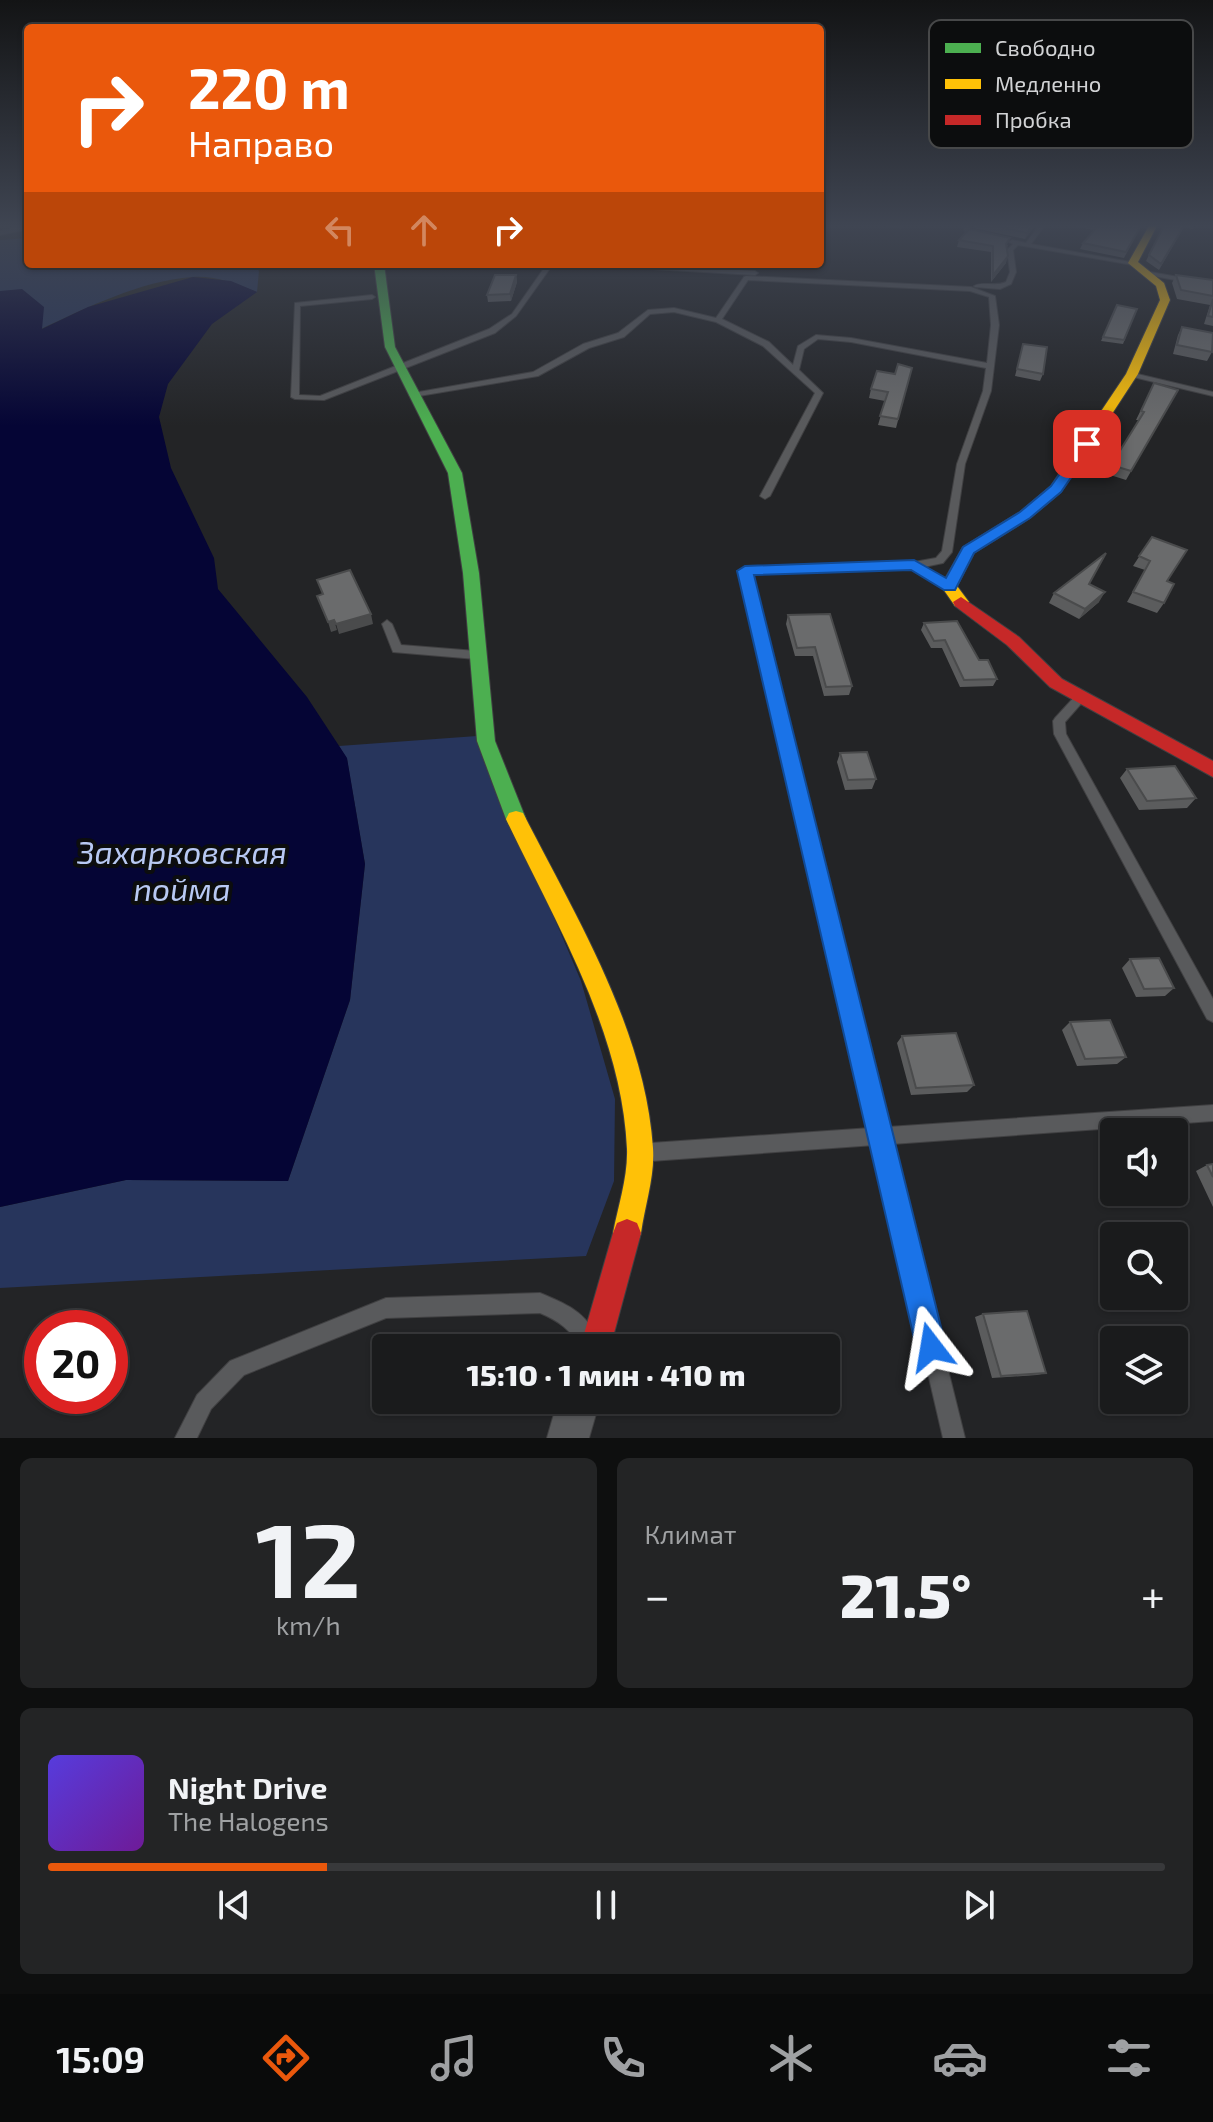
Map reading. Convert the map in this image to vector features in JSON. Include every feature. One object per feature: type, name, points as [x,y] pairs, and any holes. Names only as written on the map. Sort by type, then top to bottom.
[{"type":"street","points":[[383,291],[390,347],[455,473],[480,655],[486,741],[505,797],[584,962],[621,1052],[635,1106],[640,1152],[626,1237],[598,1334]]},
{"type":"street","points":[[1164,291],[1165,300],[1132,374],[1056,489],[1025,515],[968,550],[949,586],[961,602],[1013,641],[1056,683],[1213,770]]},
{"type":"street","points":[[568,1438],[575,1414]]},
{"type":"lane","points":[[372,297],[297,304],[295,397],[321,398],[492,331],[514,315],[531,291]]},
{"type":"lane","points":[[718,320],[737,291]]},
{"type":"lane","points":[[954,1438],[745,571],[914,565],[939,561],[947,552],[961,464],[987,391],[995,325],[992,296],[981,291]]},
{"type":"lane","points":[[413,395],[535,374],[586,346],[621,335],[648,312],[674,310],[718,320],[766,344],[819,393],[765,496]]},
{"type":"lane","points":[[795,370],[801,348],[816,337],[851,340],[988,366]]},
{"type":"lane","points":[[1132,374],[1213,394]]},
{"type":"lane","points":[[914,565],[949,586]]},
{"type":"lane","points":[[387,624],[397,649],[480,655]]},
{"type":"lane","points":[[1081,697],[1059,721],[1060,734],[1213,1014]]},
{"type":"lane","points":[[640,1152],[1213,1113]]},
{"type":"lane","points":[[186,1438],[204,1402],[237,1368],[386,1308],[540,1303],[572,1320],[583,1334]]},
{"type":"shaded area","points":[[0,291],[132,291],[114,297],[41,329]]},
{"type":"shaded area","points":[[477,736],[581,981],[615,1099],[614,1181],[586,1256],[0,1288],[0,1207],[126,1180],[288,1181],[350,1000],[365,864],[347,759],[339,746]]},
{"type":"water","name":"Захарковская пойма","points":[[0,291],[25,291],[44,307],[42,329],[88,307],[144,291],[257,292],[212,324],[168,384],[159,417],[171,468],[214,558],[218,589],[307,697],[347,758],[365,864],[350,1000],[288,1181],[126,1180],[0,1207]]},
{"type":"building","points":[[489,291],[511,291],[510,294],[487,295]]},
{"type":"building","points":[[1187,291],[1213,291],[1213,296]]},
{"type":"building","points":[[1213,299],[1213,317],[1208,316]]},
{"type":"building","points":[[1117,305],[1137,309],[1124,340],[1103,337]]},
{"type":"building","points":[[1182,327],[1213,333],[1212,352],[1177,345]]},
{"type":"building","points":[[1023,344],[1047,347],[1043,374],[1017,369]]},
{"type":"building","points":[[898,364],[912,368],[898,419],[880,416],[888,392],[871,389],[877,371],[895,374]]},
{"type":"building","points":[[1154,383],[1178,390],[1131,471],[1111,465],[1144,412],[1141,411]]},
{"type":"building","points":[[1152,537],[1187,550],[1167,581],[1174,584],[1164,603],[1133,592],[1150,561],[1139,556]]},
{"type":"building","points":[[1106,553],[1089,584],[1105,592],[1085,609],[1054,593]]},
{"type":"building","points":[[350,570],[371,614],[336,624],[334,620],[328,622],[317,596],[323,594],[317,580]]},
{"type":"building","points":[[830,614],[852,686],[826,687],[815,647],[797,648],[788,615]]},
{"type":"building","points":[[957,621],[979,660],[988,660],[997,679],[964,680],[945,640],[934,641],[924,623]]},
{"type":"building","points":[[867,752],[876,779],[848,780],[840,753]]},
{"type":"building","points":[[1175,766],[1196,798],[1147,801],[1127,769]]},
{"type":"building","points":[[1159,958],[1174,988],[1144,989],[1130,959]]},
{"type":"building","points":[[1110,1020],[1126,1057],[1085,1059],[1070,1022]]},
{"type":"building","points":[[956,1033],[974,1085],[916,1088],[902,1036]]},
{"type":"building","points":[[1027,1311],[1046,1373],[1001,1376],[983,1314]]},
{"type":"traffic: fast","points":[[383,291],[390,347],[455,473],[471,573],[486,741],[516,819]]},
{"type":"traffic: slow","points":[[961,602],[949,586],[968,550],[1025,515],[1056,489],[1132,374],[1165,300],[1163,291]]},
{"type":"traffic: slow","points":[[516,819],[593,979],[624,1063],[635,1106],[640,1148],[627,1233]]},
{"type":"traffic: jam","points":[[961,602],[1013,641],[1056,683],[1213,770]]},
{"type":"traffic: jam","points":[[599,1334],[627,1233]]},
{"type":"route","points":[[931,1347],[745,571],[914,565],[949,586],[968,550],[1025,515],[1056,489],[1087,444]]}]
